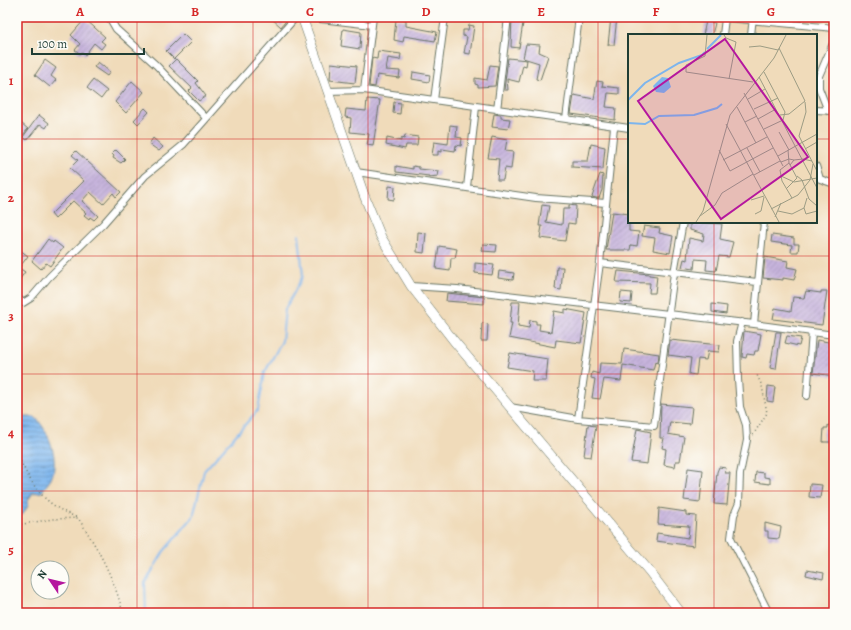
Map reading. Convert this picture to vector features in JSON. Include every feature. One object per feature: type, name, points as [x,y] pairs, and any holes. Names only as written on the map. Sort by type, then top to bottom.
[{"type":"main road","points":[[303,17],[326,91],[364,195],[381,237],[411,286],[454,341],[649,571],[681,613]]},
{"type":"street","points":[[109,17],[116,29],[160,69],[206,118]]},
{"type":"street","points":[[17,297],[24,303],[31,298],[42,284],[116,209],[145,176],[177,150],[296,17]]},
{"type":"street","points":[[303,17],[372,25]]},
{"type":"street","points":[[364,90],[373,17]]},
{"type":"street","points":[[434,100],[445,17]]},
{"type":"street","points":[[496,110],[508,17]]},
{"type":"street","points":[[566,119],[579,17]]},
{"type":"street","points":[[717,17],[752,19],[834,28]]},
{"type":"street","points":[[722,34],[725,18]]},
{"type":"street","points":[[751,34],[752,19]]},
{"type":"street","points":[[831,111],[819,88],[817,76],[834,41]]},
{"type":"street","points":[[326,91],[364,90],[628,128]]},
{"type":"street","points":[[467,187],[476,107]]},
{"type":"street","points":[[817,110],[831,111]]},
{"type":"street","points":[[578,419],[600,263],[614,127]]},
{"type":"street","points":[[356,172],[536,198],[606,204]]},
{"type":"street","points":[[818,179],[834,184]]},
{"type":"street","points":[[510,407],[578,419],[654,426],[670,314],[674,273],[683,223]]},
{"type":"street","points":[[754,324],[764,223]]},
{"type":"street","points":[[600,263],[757,282]]},
{"type":"street","points":[[411,286],[457,289],[742,322],[834,335]]},
{"type":"street","points":[[742,322],[738,342],[737,358],[740,406],[746,425],[747,445],[740,474],[739,503],[734,515],[731,538],[769,613]]},
{"type":"street","points":[[807,396],[812,332]]},
{"type":"path","points":[[747,445],[767,413],[762,386],[757,375]]},
{"type":"path","points":[[17,454],[40,496],[64,512],[78,518],[100,553],[112,578],[123,613]]},
{"type":"path","points":[[17,525],[53,519],[78,518]]},
{"type":"water","points":[[17,417],[35,417],[40,423],[49,437],[54,454],[54,463],[51,479],[42,492],[33,493],[28,500],[28,506],[23,514],[17,515]]},
{"type":"building","points":[[270,17],[289,17],[281,27]]},
{"type":"building","points":[[512,17],[524,17],[519,48],[511,47]]},
{"type":"building","points":[[611,17],[617,17],[614,45],[608,45]]},
{"type":"building","points":[[85,19],[105,37],[101,41],[105,44],[101,49],[94,43],[85,55],[75,50],[80,44],[71,35]]},
{"type":"building","points":[[396,19],[406,20],[406,26],[437,32],[435,41],[404,36],[403,42],[394,40]]},
{"type":"building","points":[[706,21],[715,23],[712,34],[703,34]]},
{"type":"building","points":[[469,25],[474,26],[470,54],[464,53],[467,37],[463,36],[463,30],[468,30]]},
{"type":"building","points":[[343,29],[361,32],[360,49],[341,46]]},
{"type":"building","points":[[183,34],[191,42],[174,59],[166,51]]},
{"type":"building","points":[[526,44],[540,45],[539,52],[548,56],[540,80],[536,79],[539,63],[523,58]]},
{"type":"building","points":[[378,51],[401,54],[400,60],[388,58],[386,70],[400,71],[399,78],[377,75],[375,87],[369,86],[372,58],[377,59]]},
{"type":"building","points":[[508,58],[527,60],[526,66],[523,65],[519,82],[507,79],[508,90],[504,90]]},
{"type":"building","points":[[176,59],[198,81],[196,83],[206,96],[199,101],[189,91],[192,88],[169,66]]},
{"type":"building","points":[[45,60],[56,68],[51,76],[56,80],[50,87],[35,75]]},
{"type":"building","points":[[98,62],[110,72],[107,76],[94,67]]},
{"type":"building","points":[[331,63],[357,66],[355,83],[330,80]]},
{"type":"building","points":[[490,65],[498,66],[495,86],[478,87],[478,85],[475,84],[475,78],[487,80]]},
{"type":"building","points":[[413,72],[430,75],[429,82],[412,79]]},
{"type":"building","points":[[93,80],[107,91],[101,99],[87,88]]},
{"type":"building","points":[[132,81],[144,92],[126,113],[115,102]]},
{"type":"building","points":[[597,81],[603,82],[602,86],[619,88],[619,94],[608,93],[606,107],[616,108],[615,120],[571,114],[574,95],[594,99]]},
{"type":"building","points":[[367,99],[380,100],[373,146],[367,145],[369,134],[350,132],[351,118],[345,117],[346,109],[366,111]]},
{"type":"building","points":[[394,102],[401,103],[400,114],[393,113]]},
{"type":"building","points":[[145,108],[149,112],[138,124],[134,120]]},
{"type":"building","points":[[494,114],[501,115],[501,118],[510,119],[508,129],[492,127]]},
{"type":"building","points":[[39,115],[49,123],[46,128],[40,124],[27,140],[23,137]]},
{"type":"building","points":[[21,123],[28,129],[17,142],[17,127]]},
{"type":"building","points":[[450,125],[457,126],[456,137],[462,138],[461,146],[456,145],[455,151],[442,149],[442,152],[438,151],[438,155],[432,155],[434,142],[448,144]]},
{"type":"building","points":[[405,135],[418,137],[417,145],[406,145],[405,149],[386,145],[387,138],[401,141],[401,138],[404,139]]},
{"type":"building","points":[[492,137],[507,140],[505,151],[513,152],[511,169],[505,168],[503,180],[497,180],[499,159],[488,158]]},
{"type":"building","points":[[153,138],[163,147],[159,151],[149,144]]},
{"type":"building","points":[[591,144],[605,147],[603,169],[572,167],[572,161],[588,161]]},
{"type":"building","points":[[116,150],[125,159],[121,163],[113,158],[114,156],[112,154]]},
{"type":"building","points":[[76,151],[121,192],[116,197],[113,193],[103,204],[90,192],[82,201],[98,216],[94,220],[90,217],[89,219],[84,215],[86,213],[73,201],[55,219],[51,214],[84,181],[70,168],[78,160],[72,155]]},
{"type":"building","points":[[396,166],[413,169],[413,166],[419,167],[419,169],[439,171],[438,176],[429,177],[396,172]]},
{"type":"building","points":[[600,174],[603,175],[602,190],[599,198],[592,197]]},
{"type":"building","points":[[389,186],[395,187],[394,200],[388,199]]},
{"type":"building","points":[[542,205],[549,206],[546,222],[562,225],[563,209],[569,209],[569,205],[576,206],[575,224],[568,223],[565,241],[540,238],[542,226],[539,226]]},
{"type":"building","points":[[612,212],[628,214],[629,231],[639,232],[637,246],[631,245],[630,250],[606,250]]},
{"type":"building","points":[[690,223],[722,224],[720,239],[733,242],[729,257],[719,256],[716,271],[706,270],[707,260],[695,259],[694,269],[682,267],[684,259],[687,260],[689,238],[703,241],[704,234],[690,230]]},
{"type":"building","points":[[644,226],[660,228],[659,233],[673,236],[670,253],[653,250],[655,238],[642,236]]},
{"type":"building","points":[[418,232],[426,233],[424,253],[417,252]]},
{"type":"building","points":[[772,235],[794,238],[794,244],[799,244],[798,252],[791,252],[792,245],[771,242]]},
{"type":"building","points":[[48,239],[53,243],[54,241],[63,248],[50,266],[46,263],[41,269],[32,261]]},
{"type":"building","points":[[483,244],[497,245],[496,252],[482,251]]},
{"type":"building","points":[[439,246],[457,249],[455,258],[451,258],[450,271],[436,269]]},
{"type":"building","points":[[20,250],[28,256],[19,268],[25,272],[17,283],[17,253]]},
{"type":"building","points":[[765,257],[788,261],[787,267],[797,269],[794,280],[783,278],[783,280],[763,278]]},
{"type":"building","points":[[475,263],[494,265],[492,275],[475,273]]},
{"type":"building","points":[[557,267],[563,267],[561,290],[555,289]]},
{"type":"building","points":[[499,271],[514,273],[513,280],[498,278]]},
{"type":"building","points":[[618,271],[657,276],[655,293],[649,293],[650,283],[616,282]]},
{"type":"building","points":[[806,291],[821,293],[821,291],[827,291],[822,325],[773,319],[775,308],[791,311],[793,297],[804,298]]},
{"type":"building","points":[[621,292],[632,293],[631,303],[620,302]]},
{"type":"building","points":[[447,293],[484,297],[484,304],[446,301]]},
{"type":"building","points":[[512,302],[520,302],[518,326],[529,328],[530,320],[536,321],[536,324],[540,324],[539,330],[551,332],[554,311],[565,313],[565,309],[586,313],[581,343],[556,340],[555,347],[509,338],[512,323],[510,323]]},
{"type":"building","points":[[712,304],[727,306],[726,314],[712,312]]},
{"type":"building","points":[[482,323],[488,324],[487,341],[481,341]]},
{"type":"building","points":[[744,331],[761,334],[758,351],[755,351],[754,355],[747,354],[746,358],[742,357]]},
{"type":"building","points":[[776,332],[781,332],[776,369],[770,368]]},
{"type":"building","points":[[787,336],[801,338],[799,346],[785,343]]},
{"type":"building","points":[[670,340],[720,345],[719,352],[708,351],[706,360],[698,359],[696,375],[689,374],[691,358],[668,355]]},
{"type":"building","points":[[817,340],[834,343],[834,376],[813,373]]},
{"type":"building","points":[[624,349],[659,354],[658,363],[655,362],[653,370],[623,365],[621,381],[604,379],[600,399],[592,398],[595,379],[591,378],[592,372],[599,374],[600,363],[622,364]]},
{"type":"building","points":[[510,353],[548,359],[546,381],[532,381],[533,371],[507,367]]},
{"type":"building","points":[[768,386],[775,387],[773,402],[767,401]]},
{"type":"building","points":[[661,404],[692,407],[690,424],[670,422],[668,434],[684,437],[680,461],[676,461],[675,467],[664,465],[666,449],[662,448],[664,438],[660,438]]},
{"type":"building","points":[[588,425],[596,426],[591,457],[584,456]]},
{"type":"building","points":[[828,425],[834,427],[834,442],[823,442],[824,428],[828,428]]},
{"type":"building","points":[[637,429],[651,432],[647,464],[631,462]]},
{"type":"building","points":[[719,467],[726,468],[725,473],[730,473],[727,505],[714,504],[717,472]]},
{"type":"building","points":[[688,468],[703,470],[700,502],[684,500]]},
{"type":"building","points":[[756,472],[764,473],[764,477],[770,478],[770,484],[755,482]]},
{"type":"building","points":[[810,484],[822,485],[820,498],[809,497]]},
{"type":"building","points":[[659,508],[686,512],[686,515],[696,516],[694,546],[656,541],[657,533],[688,538],[689,526],[658,524]]},
{"type":"building","points":[[765,523],[781,527],[779,539],[768,538],[768,531],[765,531]]},
{"type":"building","points":[[807,570],[824,573],[823,579],[806,575]]},
{"type":"waterway","points":[[146,613],[145,583],[164,551],[193,517],[204,471],[258,410],[265,372],[282,341],[285,309],[303,276],[299,235]]}]
